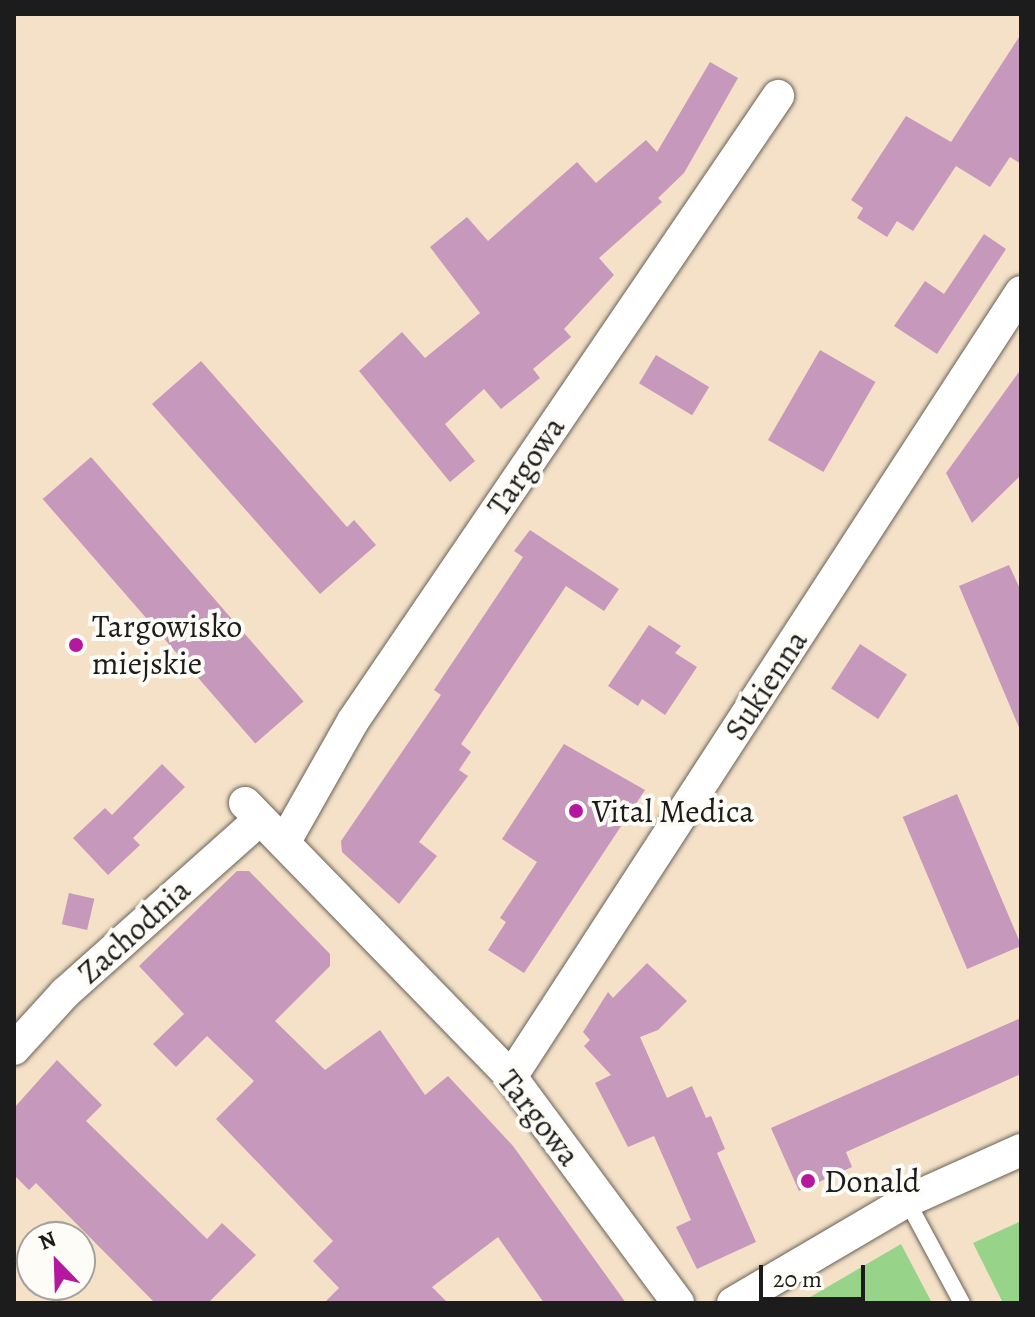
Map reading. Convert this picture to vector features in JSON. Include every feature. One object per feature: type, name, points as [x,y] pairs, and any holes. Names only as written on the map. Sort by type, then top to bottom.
[{"type":"street","name":"Targowa","points":[[284,843],[353,721],[778,96]]},
{"type":"street","name":"Sukienna","points":[[511,1077],[1021,292]]},
{"type":"street","name":"Targowa","points":[[252,811],[511,1077],[678,1303]]},
{"type":"street","name":"Zachodnia","points":[[14,1049],[65,993],[252,811]]},
{"type":"street","points":[[733,1303],[907,1201],[1021,1150]]},
{"type":"lane","points":[[907,1201],[962,1303]]},
{"type":"green space","points":[[1021,1221],[1021,1303],[1003,1303],[973,1243]]},
{"type":"green space","points":[[901,1244],[932,1303],[800,1303]]},
{"type":"building","points":[[1021,34],[1021,164],[1010,157],[990,187],[956,166],[913,231],[897,221],[887,237],[857,218],[863,208],[851,200],[906,116],[951,142]]},
{"type":"building","points":[[710,62],[738,78],[684,173],[658,198],[662,202],[599,258],[614,275],[564,329],[571,337],[533,369],[540,378],[501,409],[484,389],[445,424],[475,461],[450,482],[359,371],[402,332],[425,358],[480,313],[430,247],[467,217],[488,241],[577,162],[596,183],[646,140],[657,152]]},
{"type":"building","points":[[984,234],[1006,249],[937,354],[894,326],[925,281],[944,294]]},
{"type":"building","points":[[820,350],[875,382],[823,472],[768,440]]},
{"type":"building","points":[[656,355],[709,387],[692,415],[639,383]]},
{"type":"building","points":[[201,361],[347,527],[354,520],[376,545],[320,594],[152,404]]},
{"type":"building","points":[[1021,369],[1021,475],[972,523],[946,473]]},
{"type":"building","points":[[91,457],[304,702],[255,744],[43,499]]},
{"type":"building","points":[[530,530],[619,589],[604,611],[566,586],[461,744],[471,752],[459,770],[468,776],[419,842],[437,856],[399,904],[342,852],[341,841],[441,695],[434,690],[523,557],[514,551]]},
{"type":"building","points":[[1009,565],[1021,591],[1021,732],[959,586]]},
{"type":"building","points":[[649,625],[681,646],[675,653],[697,667],[665,715],[642,699],[638,706],[608,686]]},
{"type":"building","points":[[860,644],[907,674],[878,719],[831,688]]},
{"type":"building","name":"Vital Medica","points":[[564,744],[645,790],[524,973],[488,950],[506,922],[500,918],[537,862],[502,839]]},
{"type":"building","points":[[162,764],[185,787],[133,838],[140,845],[108,875],[73,838],[105,808],[112,815]]},
{"type":"building","points":[[957,794],[1021,945],[967,969],[903,817]]},
{"type":"building","points":[[237,871],[249,871],[330,954],[330,966],[275,1021],[325,1070],[380,1030],[425,1095],[448,1076],[513,1146],[626,1303],[544,1303],[498,1237],[432,1287],[448,1303],[324,1303],[339,1288],[313,1261],[333,1241],[216,1119],[254,1081],[207,1036],[176,1067],[153,1044],[184,1014],[139,966]]},
{"type":"building","points":[[69,893],[94,899],[87,930],[62,924]]},
{"type":"building","points":[[647,963],[687,1001],[658,1030],[640,1037],[667,1098],[692,1086],[706,1118],[711,1116],[725,1149],[717,1153],[756,1242],[697,1269],[676,1227],[691,1220],[654,1136],[628,1147],[595,1083],[611,1075],[584,1046],[590,1040],[583,1032],[608,992],[613,998]]},
{"type":"building","points":[[1021,1018],[1021,1074],[846,1152],[852,1167],[799,1191],[771,1128]]},
{"type":"building","points":[[57,1060],[102,1105],[86,1121],[207,1239],[222,1223],[256,1255],[208,1303],[155,1303],[96,1244],[96,1221],[74,1221],[36,1183],[29,1190],[14,1175],[14,1108]]},
{"type":"place","name":"Targowisko miejskie","points":[[76,645]]},
{"type":"place","name":"Vital Medica","points":[[576,811]]},
{"type":"place","name":"Donald","points":[[808,1181]]}]
